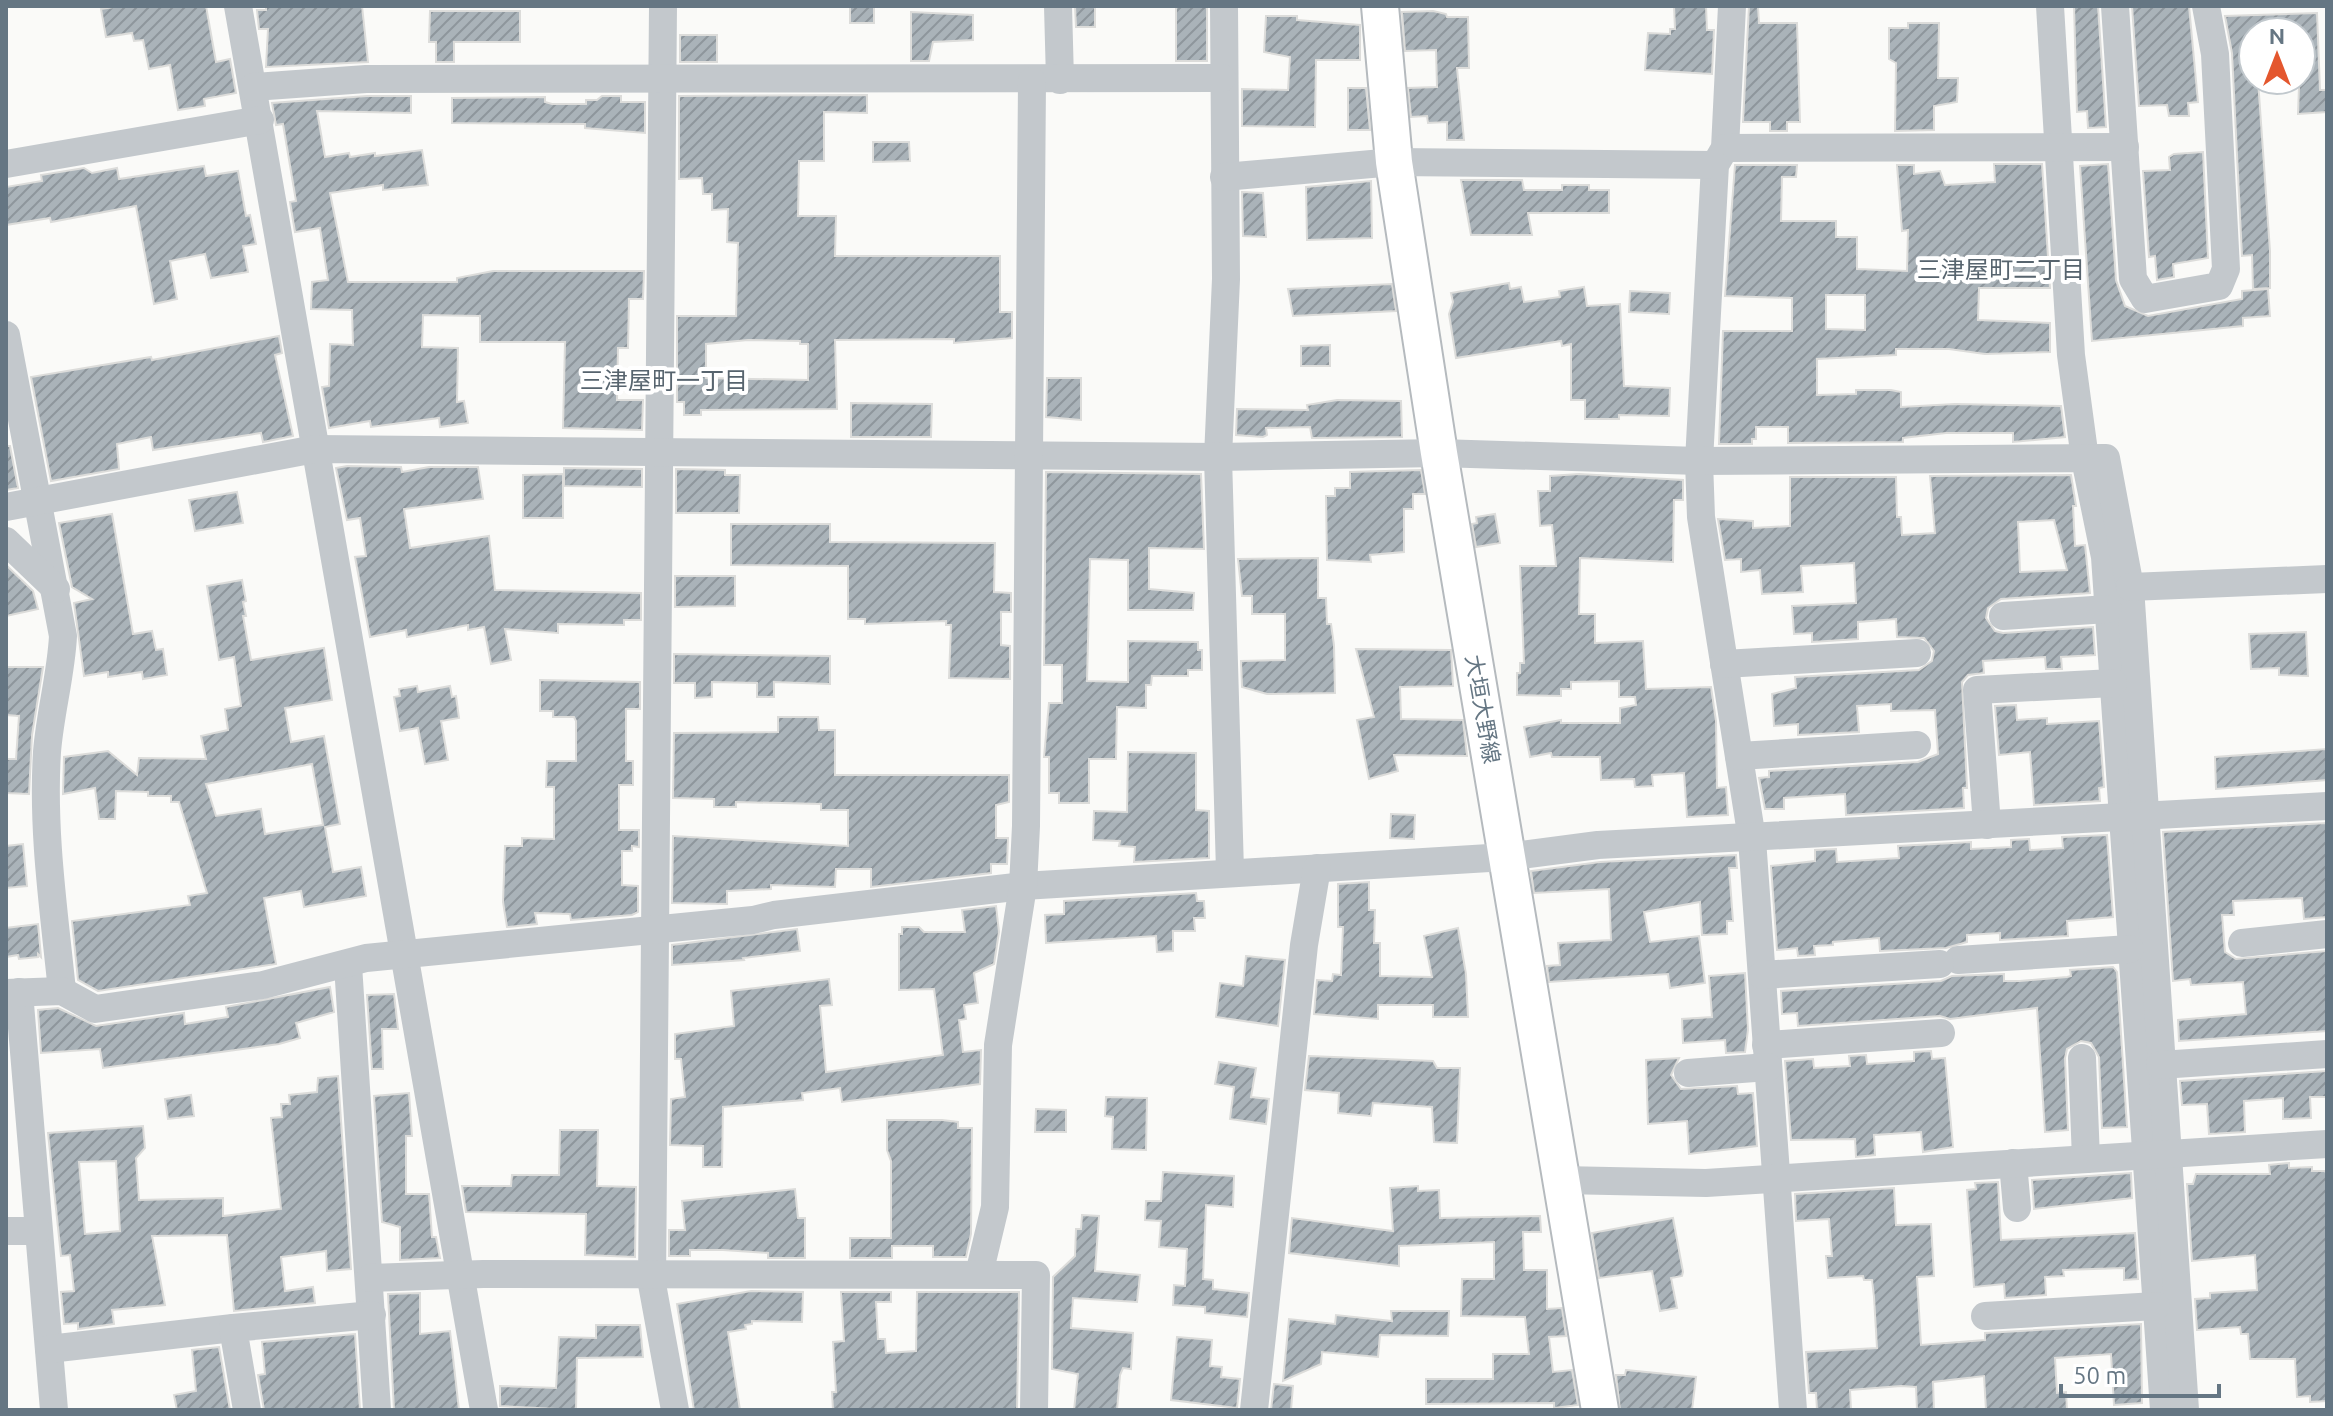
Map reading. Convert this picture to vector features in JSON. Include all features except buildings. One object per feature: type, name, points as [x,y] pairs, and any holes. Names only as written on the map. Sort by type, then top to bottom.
[{"type":"main road","name":"大垣大野線","points":[[1380,6],[1394,162],[1439,453],[1600,1410]]},
{"type":"street","points":[[238,6],[484,1410]]},
{"type":"street","points":[[663,6],[653,1276],[675,1410]]},
{"type":"street","points":[[979,1274],[995,1207],[998,1045],[1023,886],[1026,456],[1046,80],[1058,6]]},
{"type":"street","points":[[1224,6],[1222,78],[1226,279],[1218,457],[1230,871]]},
{"type":"street","points":[[1732,6],[1699,461],[1701,517],[1752,839],[1793,1410]]},
{"type":"street","points":[[2050,6],[2071,355],[2085,459],[2105,557],[2113,683],[2132,817],[2160,1065],[2156,1154],[2156,1306],[2164,1410]]},
{"type":"street","points":[[2115,6],[2133,279],[2145,299],[2219,286],[2226,269],[2215,54],[2206,6]]},
{"type":"street","points":[[253,87],[366,79],[1222,78]]},
{"type":"street","points":[[6,164],[260,120]]},
{"type":"street","points":[[1224,177],[1394,162],[2125,147]]},
{"type":"street","points":[[6,335],[35,503],[56,590],[63,636],[62,670],[47,748],[45,829],[62,991]]},
{"type":"street","points":[[6,507],[315,449],[1218,457],[1439,453],[1699,461],[2106,458],[2130,587],[2130,949],[2185,1410]]},
{"type":"street","points":[[6,541],[56,590]]},
{"type":"street","points":[[2130,587],[2327,579]]},
{"type":"street","points":[[2003,616],[2108,609]]},
{"type":"street","points":[[1724,664],[1917,653]]},
{"type":"street","points":[[1987,825],[1977,690],[2113,683]]},
{"type":"street","points":[[1739,756],[1917,745]]},
{"type":"street","points":[[54,1410],[12,992],[62,991],[95,1009],[263,985],[366,958],[658,931],[1023,886],[1230,871],[1506,857],[1598,845],[2327,806]]},
{"type":"street","points":[[1254,1410],[1304,945],[1317,868]]},
{"type":"street","points":[[2242,943],[2327,934]]},
{"type":"street","points":[[1762,975],[2130,949]]},
{"type":"street","points":[[348,965],[377,1410]]},
{"type":"street","points":[[1688,1073],[1767,1056],[1941,1033]]},
{"type":"street","points":[[2160,1065],[2327,1054]]},
{"type":"street","points":[[2082,1058],[2086,1159]]},
{"type":"street","points":[[1561,1180],[1706,1183],[2327,1144]]},
{"type":"street","points":[[2013,1163],[2017,1208]]},
{"type":"street","points":[[6,1231],[38,1231]]},
{"type":"street","points":[[370,1278],[460,1274],[1036,1275],[1034,1410]]},
{"type":"street","points":[[1988,1316],[1985,1316],[2156,1306]]},
{"type":"street","points":[[49,1349],[372,1315]]},
{"type":"street","points":[[233,1328],[247,1410]]},
{"type":"district","name":"三津屋町二丁目","points":[[2001,270]]},
{"type":"district","name":"三津屋町一丁目","points":[[664,381]]}]
